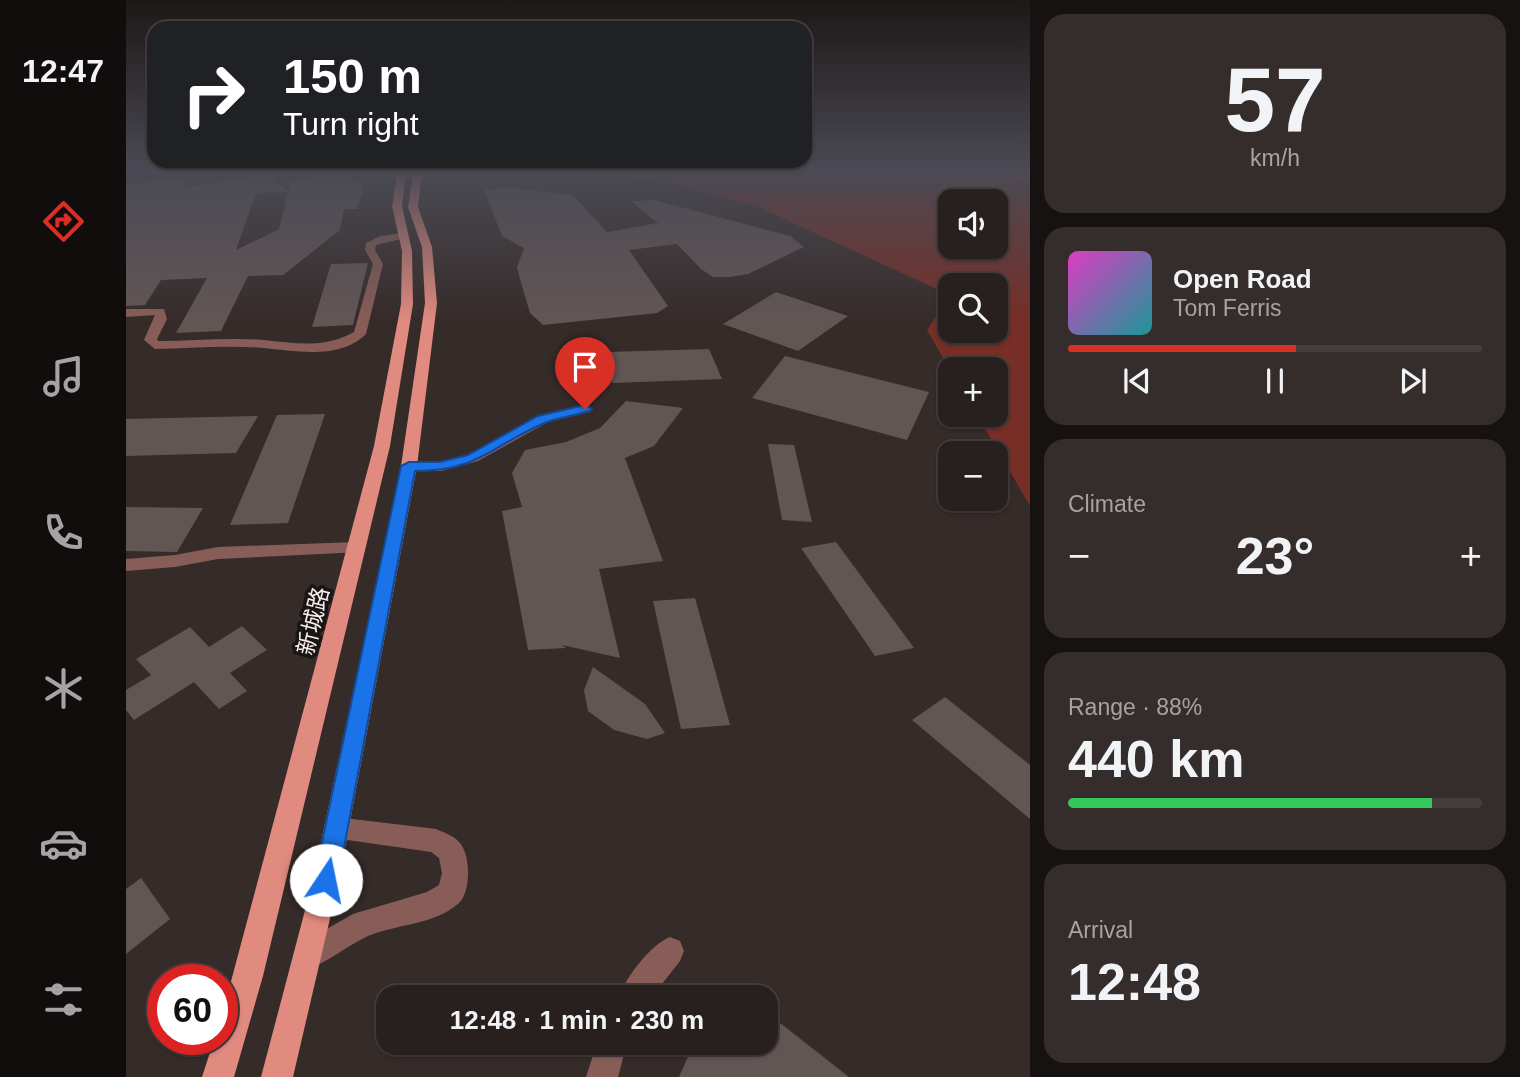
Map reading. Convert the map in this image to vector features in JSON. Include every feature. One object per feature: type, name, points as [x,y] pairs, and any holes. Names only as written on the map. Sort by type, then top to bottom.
[{"type":"main road","name":"新城路","points":[[218,1077],[248,976],[382,446],[407,304],[407,251],[400,221]]},
{"type":"main road","points":[[277,1077],[336,829],[409,466],[432,303],[427,247],[418,221]]},
{"type":"lane","points":[[126,313],[160,311],[161,319],[150,340],[155,345],[263,344],[279,348],[346,343],[360,334],[378,264],[370,250],[371,243],[384,238],[403,236]]},
{"type":"lane","points":[[409,466],[441,466],[472,458],[543,419],[585,409]]},
{"type":"lane","points":[[126,565],[174,561],[218,553],[356,548]]},
{"type":"lane","points":[[307,956],[363,924],[432,904],[451,893],[454,873],[451,851],[436,841],[336,829]]},
{"type":"lane","points":[[643,985],[670,951]]},
{"type":"lane","points":[[603,1077],[609,1055]]},
{"type":"shaded area","points":[[789,221],[938,221],[938,259],[1008,259],[1008,221],[1030,221],[1030,506],[1008,468],[1008,441],[992,441],[984,427],[1008,427],[1008,357],[943,357],[927,330],[938,313],[938,343],[1008,343],[1008,273],[938,273],[938,290]]},
{"type":"building","points":[[126,221],[246,221],[236,250],[279,229],[281,221],[342,221],[340,230],[283,275],[248,276],[221,331],[176,333],[207,278],[161,280],[145,305],[126,306]]},
{"type":"building","points":[[496,221],[597,221],[607,232],[658,223],[656,221],[734,221],[790,236],[804,247],[748,274],[730,277],[713,277],[701,269],[677,244],[629,250],[668,306],[657,313],[543,325],[530,313],[517,267],[524,248],[502,236]]},
{"type":"building","points":[[368,263],[353,325],[312,327],[331,264]]},
{"type":"building","points":[[776,292],[848,316],[798,351],[723,324]]},
{"type":"building","points":[[709,349],[722,379],[612,383],[606,352]]},
{"type":"building","points":[[785,356],[929,392],[907,440],[752,398]]},
{"type":"building","points":[[626,401],[683,408],[654,446],[625,458],[663,561],[599,569],[620,658],[562,645],[566,648],[528,650],[502,511],[522,507],[512,473],[525,450],[566,442],[600,428]]},
{"type":"building","points":[[325,414],[288,523],[230,525],[277,415]]},
{"type":"building","points":[[258,416],[236,453],[126,456],[126,419]]},
{"type":"building","points":[[768,444],[794,445],[812,522],[782,520]]},
{"type":"building","points":[[126,507],[203,508],[177,552],[126,551]]},
{"type":"building","points":[[836,542],[914,648],[875,656],[801,548]]},
{"type":"building","points":[[695,598],[730,725],[681,729],[653,601]]},
{"type":"building","points":[[242,626],[267,650],[230,673],[247,691],[219,709],[194,682],[134,720],[126,710],[126,690],[151,675],[136,659],[190,627],[209,647]]},
{"type":"building","points":[[593,667],[645,704],[665,733],[647,739],[614,730],[588,711],[584,690]]},
{"type":"building","points":[[945,697],[1030,765],[1030,819],[912,720]]},
{"type":"building","points":[[141,878],[170,919],[126,954],[126,889]]},
{"type":"building","points":[[778,1021],[849,1077],[679,1077],[689,1055],[778,1055]]},
{"type":"route","points":[[326,880],[409,466],[441,466],[472,458],[543,419],[585,409]]}]
